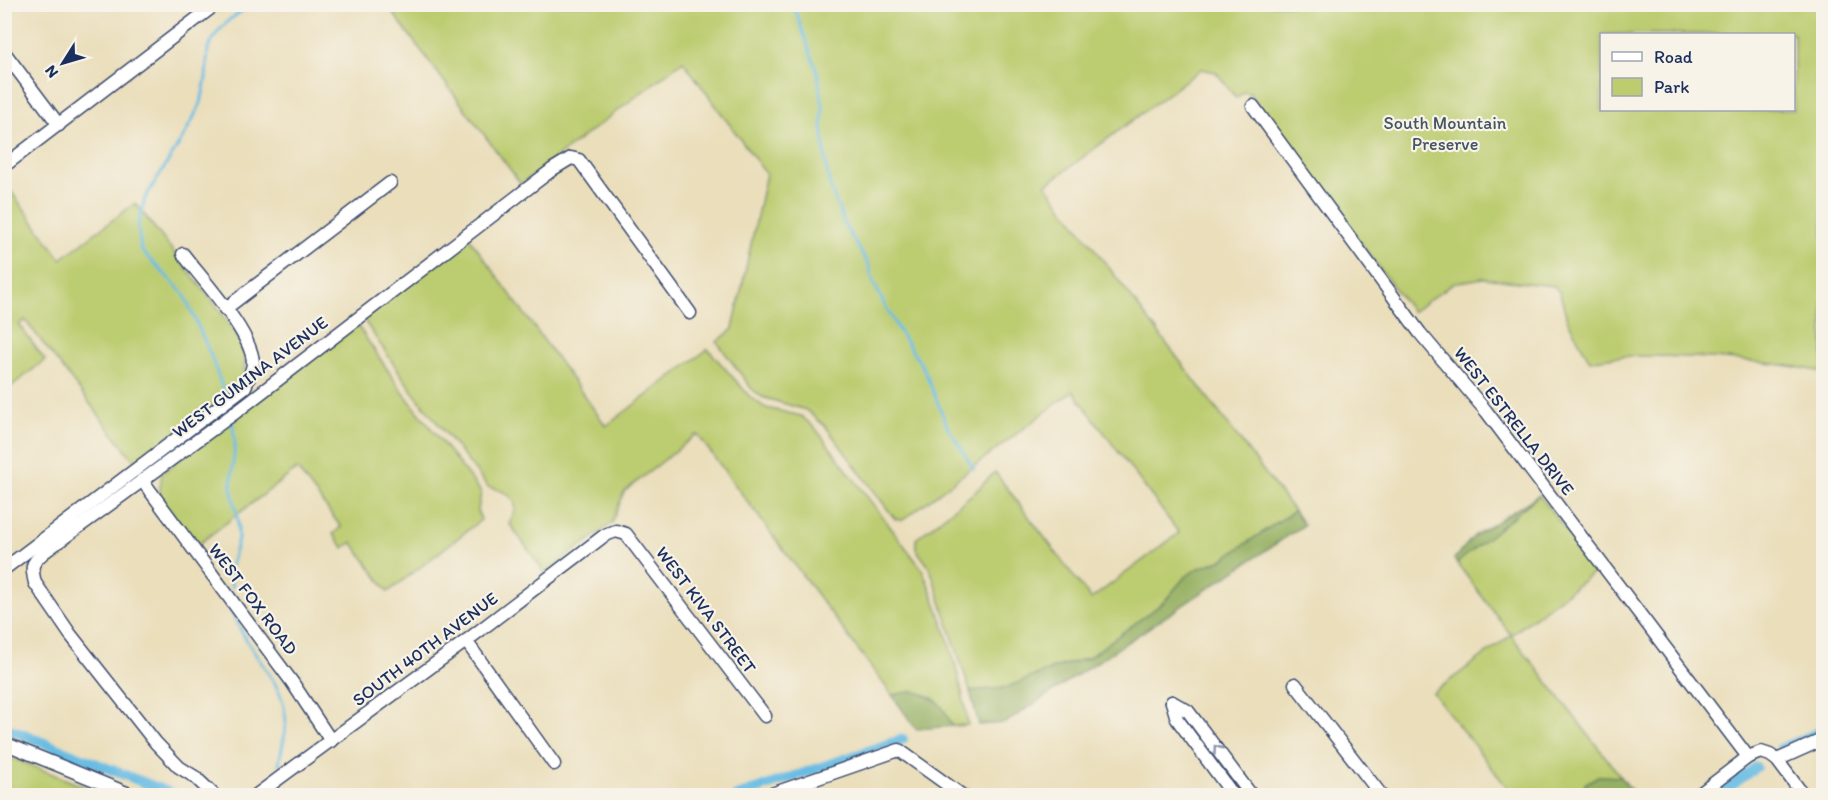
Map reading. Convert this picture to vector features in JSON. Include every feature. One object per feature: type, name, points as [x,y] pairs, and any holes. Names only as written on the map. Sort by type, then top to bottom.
[{"type":"street","points":[[4,165],[216,4]]},
{"type":"street","points":[[4,52],[59,125]]},
{"type":"street","name":"WEST ESTRELLA DRIVE","points":[[1253,106],[1420,333],[1493,420],[1748,757]]},
{"type":"street","name":"WEST GUMINA AVENUE","points":[[215,795],[195,777],[179,767],[156,743],[70,634],[34,583],[33,562],[232,415],[553,169],[572,158],[579,160],[690,313]]},
{"type":"street","points":[[225,309],[390,183]]},
{"type":"street","points":[[4,569],[245,387],[253,365],[249,346],[225,309],[183,254]]},
{"type":"street","name":"WEST FOX ROAD","points":[[142,480],[292,682],[331,741]]},
{"type":"street","name":"SOUTH 40TH AVENUE","points":[[255,795],[466,642],[605,535],[616,531]]},
{"type":"street","name":"WEST KIVA STREET","points":[[616,531],[626,534],[765,716]]},
{"type":"street","points":[[466,642],[554,764]]},
{"type":"street","points":[[1295,684],[1382,795]]},
{"type":"street","points":[[1234,795],[1177,719],[1172,702],[1188,711],[1252,795]]},
{"type":"street","points":[[1777,760],[1824,739]]},
{"type":"street","points":[[4,743],[127,794]]},
{"type":"street","points":[[766,795],[899,750],[963,795]]},
{"type":"street","points":[[1697,795],[1756,753],[1765,753],[1777,760],[1804,795]]},
{"type":"green space","name":"South Mountain Preserve","points":[[387,5],[1823,5],[1823,372],[1757,362],[1691,357],[1628,356],[1590,361],[1567,319],[1560,293],[1554,286],[1482,278],[1454,283],[1412,312],[1250,93],[1244,92],[1236,98],[1216,72],[1201,69],[1046,185],[1294,511],[1223,559],[1197,569],[1184,578],[1164,602],[1088,658],[1054,668],[1005,688],[970,691],[930,568],[916,549],[916,539],[976,491],[995,472],[1091,599],[1179,533],[1073,391],[903,520],[895,519],[826,427],[806,410],[762,397],[751,388],[717,342],[733,329],[766,174],[683,61],[521,184]]},
{"type":"green space","points":[[4,182],[61,259],[135,203],[221,312],[242,346],[245,365],[240,384],[136,463],[25,320],[19,325],[45,360],[5,391]]},
{"type":"green space","points":[[468,236],[606,426],[708,349],[751,398],[766,408],[801,416],[816,429],[922,569],[950,646],[961,686],[968,725],[952,726],[942,707],[930,696],[914,693],[892,695],[697,434],[624,492],[612,523],[545,573],[509,523],[515,509],[512,498],[502,491],[488,487],[413,392],[363,319]]},
{"type":"green space","points":[[355,322],[402,391],[481,492],[478,511],[481,520],[388,592],[352,542],[344,548],[333,534],[341,527],[297,469],[196,546],[159,497],[162,473]]},
{"type":"green space","points":[[1539,495],[1597,570],[1511,635],[1457,563]]},
{"type":"green space","points":[[1539,495],[1457,563],[1454,559],[1474,536]]},
{"type":"green space","points":[[1294,511],[1304,525],[1005,723],[979,725],[970,691],[1005,688],[1054,668],[1088,658],[1164,602],[1184,578],[1197,569],[1223,559]]},
{"type":"green space","points":[[1511,635],[1621,777],[1598,776],[1585,784],[1583,795],[1513,795],[1433,693]]},
{"type":"green space","points":[[914,691],[938,703],[952,726],[916,729],[892,695]]},
{"type":"green space","points":[[5,755],[95,791],[89,795],[5,795]]},
{"type":"green space","points":[[1598,776],[1621,777],[1635,795],[1583,795],[1585,784]]},
{"type":"waterway","points":[[226,398],[211,356],[184,294],[141,250],[138,226],[145,198],[184,136],[201,103],[206,78],[208,48],[217,33],[229,20],[245,9],[259,4]]},
{"type":"waterway","points":[[793,4],[818,74],[823,109],[822,124],[826,165],[830,186],[845,226],[869,265],[872,279],[899,331],[924,369],[948,428],[974,469]]},
{"type":"waterway","points":[[232,419],[235,443],[231,486],[238,521],[238,539],[229,573],[232,587]]},
{"type":"waterway","points":[[229,606],[243,635],[276,685],[283,703],[286,726],[279,764]]},
{"type":"waterway","points":[[4,727],[178,796]]},
{"type":"waterway","points":[[1781,748],[1824,730]]},
{"type":"waterway","points":[[737,796],[903,739]]},
{"type":"waterway","points":[[1718,796],[1756,767]]}]
